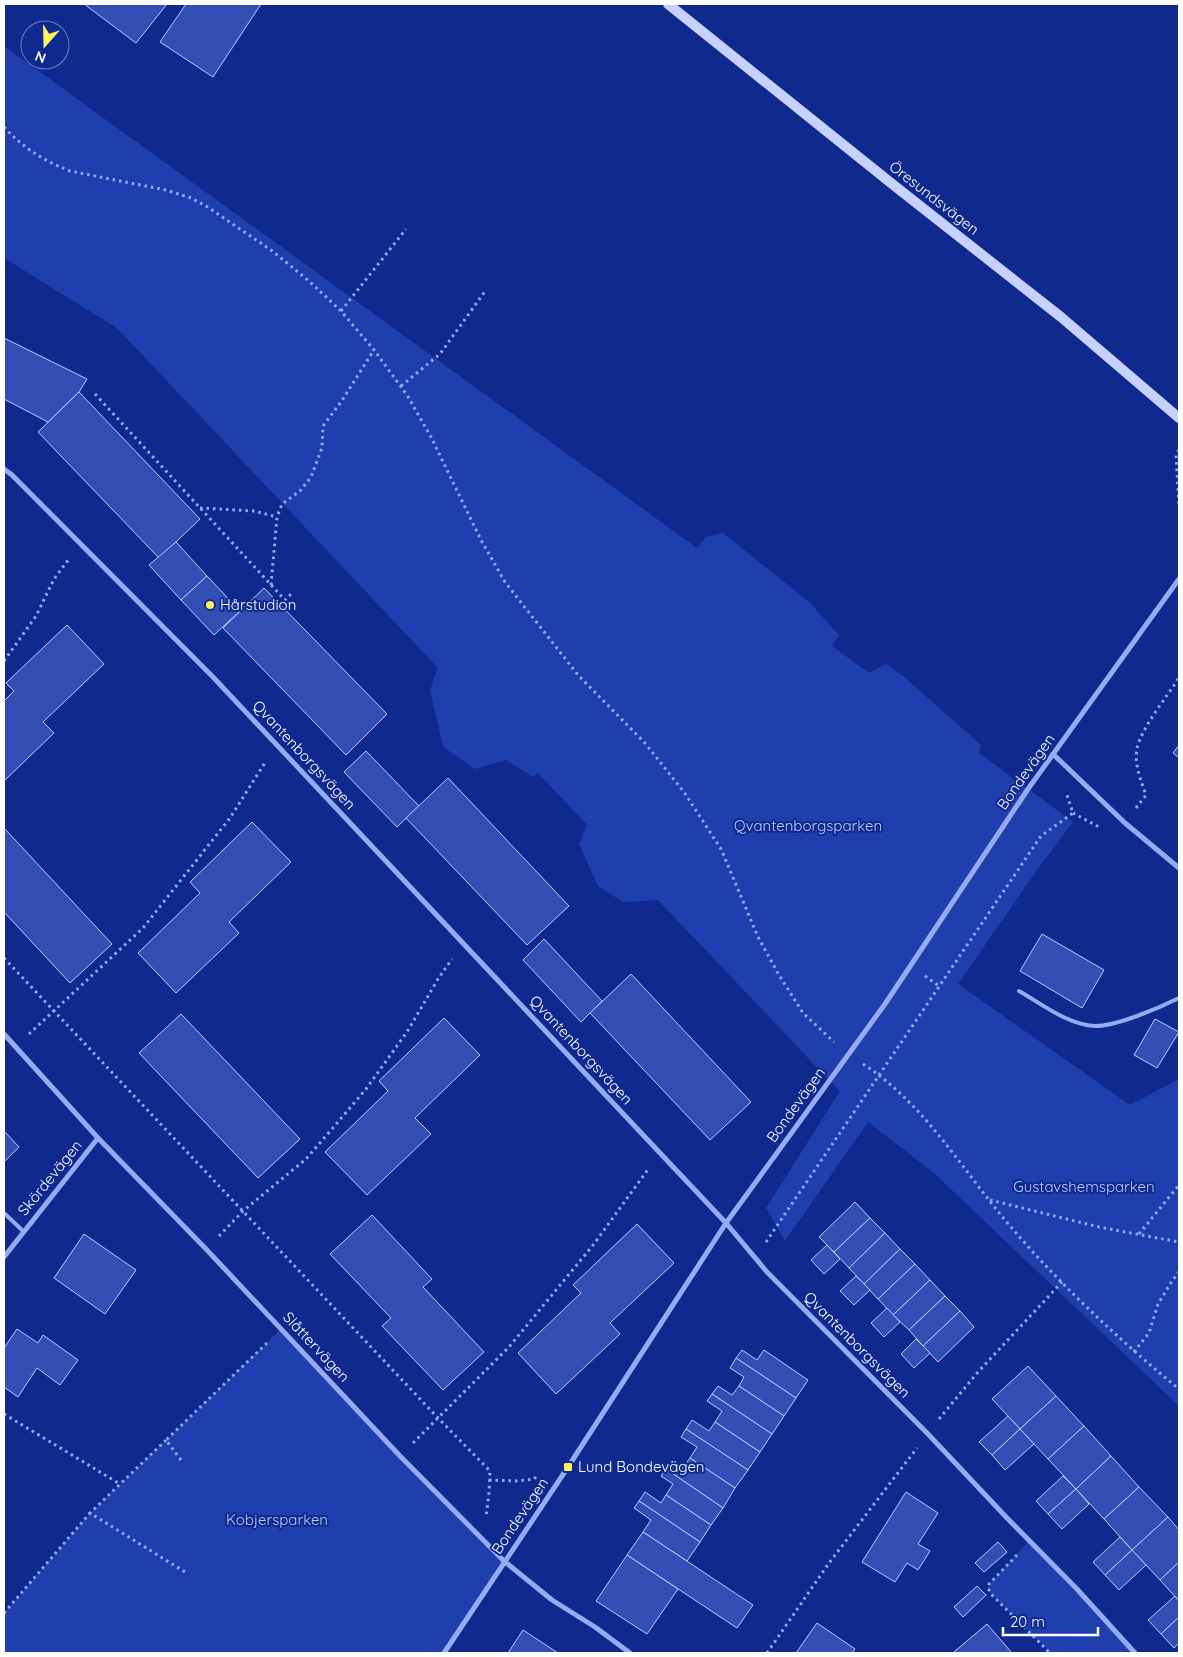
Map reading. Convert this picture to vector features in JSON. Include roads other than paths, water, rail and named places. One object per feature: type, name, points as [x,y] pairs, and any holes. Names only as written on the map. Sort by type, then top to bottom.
[{"type":"street","name":"Öresundsvägen","points":[[668,4],[891,184],[1061,317],[1179,418]]},
{"type":"street","name":"Qvantenborgsvägen","points":[[4,469],[214,677],[726,1223],[767,1272],[928,1434],[1076,1588],[1134,1653]]},
{"type":"street","name":"Bondevägen","points":[[444,1653],[568,1468],[726,1223],[885,1004],[1028,788],[1179,579]]},
{"type":"street","points":[[1054,754],[1125,822],[1179,868]]},
{"type":"street","name":"Slåttervägen","points":[[4,1034],[98,1138],[282,1328],[400,1456],[504,1561],[552,1600],[595,1627],[630,1653]]},
{"type":"street","name":"Skördevägen","points":[[4,1257],[98,1138]]},
{"type":"lane","points":[[1019,991],[1073,1021],[1096,1026],[1157,1009],[1179,998]]},
{"type":"lane","points":[[4,1213],[23,1231]]},
{"type":"place","name":"Hårstudion","points":[[210,605]]},
{"type":"place","name":"Lund Bondevägen","points":[[568,1467]]},
{"type":"park label","name":"Qvantenborgsparken","points":[[808,826]]},
{"type":"park label","name":"Gustavshemsparken","points":[[1084,1187]]},
{"type":"park label","name":"Kobjersparken","points":[[277,1520]]}]
